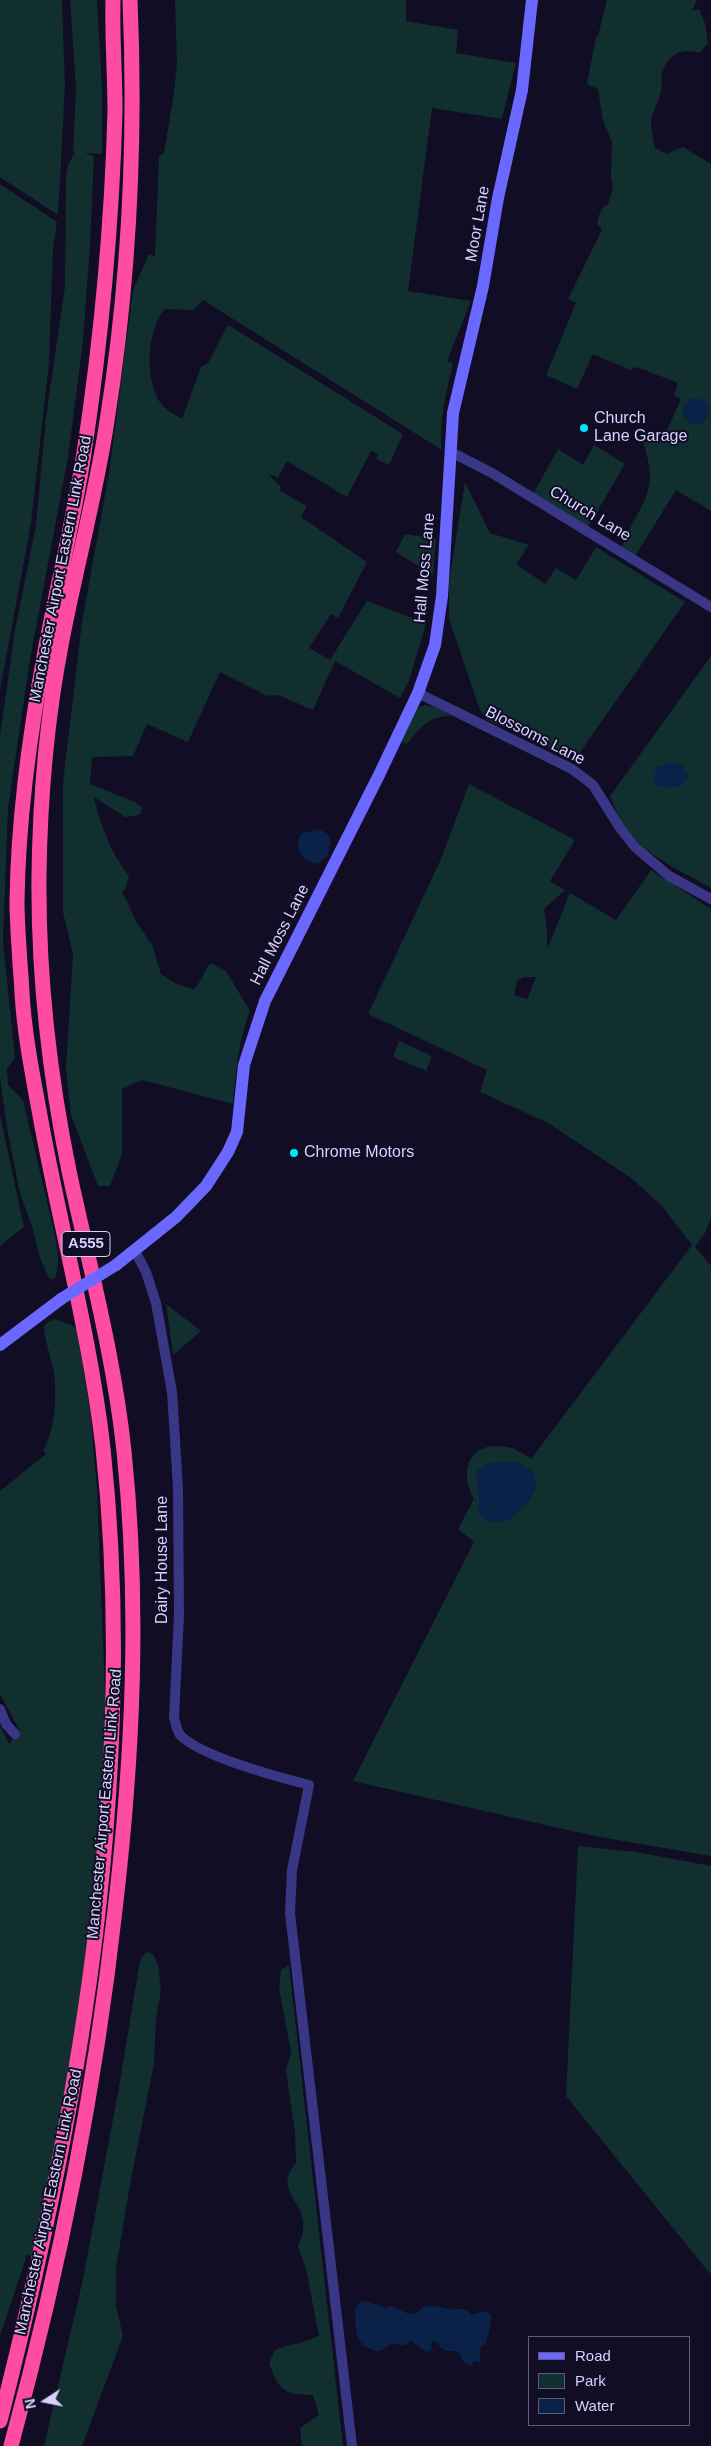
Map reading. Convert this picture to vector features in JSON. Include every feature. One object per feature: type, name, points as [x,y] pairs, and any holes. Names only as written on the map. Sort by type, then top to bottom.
[{"type":"highway","points":[[108,0],[112,37]]},
{"type":"highway","name":"Manchester Airport Eastern Link Road","points":[[0,2420],[49,2218],[78,2055],[103,1867],[113,1728],[115,1650],[110,1540],[102,1447],[90,1356],[43,1130],[25,1029],[17,910],[20,824],[35,707],[83,458],[99,330],[112,185],[115,102],[112,37],[113,0]]},
{"type":"highway","name":"Manchester Airport Eastern Link Road","points":[[12,2446],[64,2233],[99,2041],[121,1862],[133,1695],[132,1547],[123,1444],[109,1350],[69,1168],[55,1094],[42,991],[39,884],[44,778],[51,710],[62,642],[93,504],[114,368],[126,240],[132,105],[132,0]]},
{"type":"street","name":"Moor Lane","points":[[451,452],[453,413],[483,286],[498,198],[522,90],[532,0]]},
{"type":"street","name":"Church Lane","points":[[451,452],[499,478],[711,607]]},
{"type":"street","name":"Hall Moss Lane","points":[[0,1345],[61,1298],[116,1265],[176,1218],[217,1171],[228,1152],[237,1132],[244,1065],[265,1001],[418,693],[435,645],[442,596],[451,452]]},
{"type":"street","name":"Blossoms Lane","points":[[418,693],[572,769],[593,785],[620,828],[635,847],[669,876],[711,899]]},
{"type":"street","name":"Dairy House Lane","points":[[135,1251],[146,1272],[156,1303],[172,1392],[178,1488],[179,1615],[174,1718],[179,1734],[196,1748],[309,1785],[292,1870],[290,1913],[352,2446]]},
{"type":"street","points":[[0,1709],[6,1724],[15,1734]]},
{"type":"green space","points":[[0,0],[62,0],[65,86],[58,215],[0,177]]},
{"type":"green space","points":[[70,0],[97,0],[102,90],[102,154],[84,153],[94,156],[83,341],[68,457],[30,659],[8,808],[3,941],[15,1058],[7,1069],[8,1085],[23,1100],[55,1235],[58,1263],[54,1279],[49,1278],[40,1258],[31,1223],[20,1194],[7,1128],[0,1077],[0,735],[15,630],[36,525],[46,417],[65,287],[66,178],[68,165],[75,152],[73,151],[76,88]]},
{"type":"green space","points":[[175,0],[406,0],[406,21],[458,30],[456,53],[516,63],[502,119],[432,108],[408,291],[471,301],[447,361],[453,363],[442,418],[442,450],[203,300],[194,310],[165,309],[154,329],[151,340],[150,365],[154,389],[162,405],[182,419],[201,367],[208,363],[228,325],[403,434],[389,465],[376,459],[378,454],[371,451],[347,497],[287,461],[278,478],[267,473],[281,487],[280,491],[307,506],[301,517],[367,562],[338,618],[331,614],[309,648],[330,660],[367,601],[426,623],[409,681],[400,698],[335,661],[313,710],[278,695],[267,696],[220,672],[188,742],[147,724],[133,756],[92,757],[90,784],[135,802],[142,808],[140,815],[125,817],[94,797],[107,839],[117,859],[129,876],[125,890],[122,891],[137,923],[152,945],[161,974],[176,984],[194,989],[211,963],[226,971],[250,1011],[240,1045],[233,1104],[142,1080],[122,1089],[122,1154],[110,1186],[98,1186],[71,1115],[66,1068],[73,954],[63,912],[63,782],[82,622],[109,473],[133,290],[149,254],[155,257],[159,156],[164,153],[177,63]]},
{"type":"green space","points":[[607,0],[697,0],[692,11],[699,9],[705,23],[708,43],[700,53],[682,52],[676,54],[668,61],[662,73],[662,90],[651,124],[655,148],[667,154],[683,147],[711,164],[711,511],[676,490],[635,556],[622,548],[629,530],[642,507],[649,486],[648,460],[643,442],[650,442],[653,436],[663,439],[681,399],[674,395],[678,383],[637,367],[630,370],[593,354],[577,389],[546,375],[576,303],[568,299],[602,229],[597,224],[598,218],[608,204],[613,188],[611,177],[612,142],[603,121],[598,89],[587,84],[596,37],[598,36]]},
{"type":"green space","points":[[0,184],[57,222],[53,248],[49,363],[31,523],[0,690]]},
{"type":"green space","points":[[594,445],[625,464],[588,527],[533,494],[558,449],[583,465]]},
{"type":"green space","points":[[465,482],[490,533],[529,545],[516,564],[545,584],[556,568],[576,580],[596,547],[685,602],[574,761],[547,746],[487,720],[480,710],[449,619],[449,582]]},
{"type":"green space","points":[[405,534],[436,539],[433,575],[396,552]]},
{"type":"green space","points":[[711,656],[711,888],[645,849],[628,831],[610,796]]},
{"type":"green space","points":[[425,705],[453,716],[445,716],[426,723],[407,744],[401,742],[417,708]]},
{"type":"green space","points":[[469,784],[575,840],[550,881],[565,890],[544,909],[547,949],[570,893],[616,920],[651,870],[711,909],[711,1218],[705,1233],[695,1247],[711,1266],[711,1856],[594,1836],[353,1781],[474,1542],[458,1529],[474,1499],[467,1478],[467,1468],[470,1460],[484,1448],[494,1446],[513,1449],[531,1459],[692,1245],[661,1205],[631,1178],[548,1123],[480,1092],[487,1070],[368,1014],[441,859]],"holes":[[[524,977],[536,977],[527,999],[514,995],[517,981]]]},
{"type":"green space","points":[[399,1041],[432,1056],[426,1071],[393,1057]]},
{"type":"green space","points":[[0,1115],[24,1227],[0,1246]]},
{"type":"green space","points":[[166,1304],[201,1331],[173,1355]]},
{"type":"green space","points":[[56,1319],[77,1328],[90,1410],[97,1488],[107,1746],[89,1934],[72,2060],[34,2256],[27,2255],[0,2336],[0,1726],[9,1744],[19,1729],[0,1694],[0,1491],[46,1454],[43,1451],[53,1422],[55,1388],[53,1368],[44,1326]]},
{"type":"green space","points":[[578,1846],[636,1852],[711,1866],[711,2275],[566,2096]]},
{"type":"green space","points":[[146,1952],[153,1954],[158,1965],[161,1991],[156,2018],[154,2063],[129,2190],[116,2269],[116,2306],[123,2336],[82,2446],[44,2446],[83,2279],[118,2093],[140,1960]]},
{"type":"green space","points":[[289,1965],[343,2446],[302,2446],[300,2428],[319,2415],[313,2395],[295,2394],[284,2389],[276,2379],[269,2363],[275,2350],[319,2336],[306,2269],[298,2246],[303,2232],[303,2220],[290,2192],[288,2183],[289,2174],[296,2163],[295,2133],[286,2070],[291,2052],[279,1987],[281,1970]]},
{"type":"water","points":[[696,398],[705,402],[709,411],[705,420],[696,424],[687,420],[683,411],[687,402]]},
{"type":"water","points":[[669,763],[681,764],[688,773],[688,777],[681,786],[666,788],[655,785],[653,780],[657,767]]},
{"type":"water","points":[[318,829],[328,834],[331,841],[328,855],[318,864],[303,858],[298,845],[301,834]]},
{"type":"water","points":[[519,1462],[534,1472],[536,1488],[527,1504],[507,1521],[488,1522],[478,1513],[477,1470],[488,1463]]},
{"type":"water","points":[[365,2301],[386,2308],[391,2306],[409,2314],[417,2313],[428,2306],[464,2309],[471,2315],[486,2311],[491,2315],[491,2323],[486,2344],[481,2346],[480,2362],[475,2361],[470,2366],[464,2363],[458,2351],[442,2349],[434,2340],[431,2344],[432,2350],[428,2353],[411,2341],[404,2346],[391,2343],[381,2350],[370,2349],[361,2342],[356,2332],[355,2308],[359,2303]]},
{"type":"place","name":"Church Lane Garage","points":[[584,428]]},
{"type":"place","name":"Chrome Motors","points":[[294,1153]]}]
